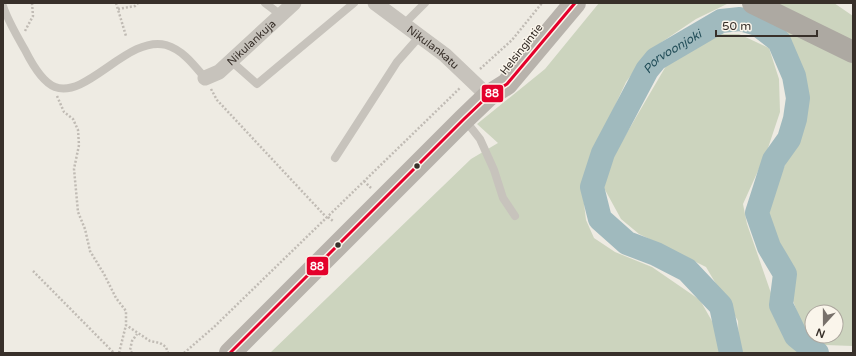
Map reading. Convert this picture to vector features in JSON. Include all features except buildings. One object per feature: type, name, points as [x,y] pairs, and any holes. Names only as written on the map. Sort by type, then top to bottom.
[{"type":"highway","points":[[753,3],[853,52]]},
{"type":"main road","name":"Helsingintie","points":[[488,96],[500,77],[556,3]]},
{"type":"main road","name":"Helsingintie","points":[[230,353],[464,119],[488,96],[507,84],[575,3]]},
{"type":"street","name":"Nikulankuja","points":[[205,78],[219,72],[294,3]]},
{"type":"street","name":"Nikulankatu","points":[[375,3],[445,55],[468,79],[488,96]]},
{"type":"lane","points":[[265,3],[281,15]]},
{"type":"lane","points":[[231,61],[257,84],[354,3]]},
{"type":"lane","points":[[404,24],[425,3]]},
{"type":"lane","points":[[3,6],[31,62],[47,81],[55,87],[63,88],[85,81],[139,48],[150,44],[166,45],[178,50],[205,78]]},
{"type":"lane","points":[[335,158],[397,62],[420,36]]},
{"type":"lane","points":[[464,119],[480,139],[494,170],[503,198],[516,216]]},
{"type":"path","points":[[20,41],[33,16],[32,3]]},
{"type":"path","points":[[116,3],[126,36]]},
{"type":"path","points":[[118,9],[135,6],[138,3]]},
{"type":"path","points":[[184,353],[214,327],[468,79],[512,40],[542,3]]},
{"type":"path","points":[[205,78],[217,100],[333,221]]},
{"type":"path","points":[[55,87],[59,104],[64,112],[73,119],[78,130],[79,145],[74,169],[78,212],[85,229],[90,251],[116,298],[126,311],[126,325],[119,353]]},
{"type":"path","points":[[33,271],[114,353]]},
{"type":"path","points":[[126,325],[137,334],[150,341],[160,343],[166,348],[168,353]]},
{"type":"path","points":[[132,353],[130,350],[132,341],[137,334]]},
{"type":"green space","points":[[599,3],[729,3],[696,19],[650,50],[626,82],[599,140],[582,187],[586,220],[594,238],[615,252],[652,267],[700,300],[717,330],[720,353],[270,353],[471,159],[498,143],[477,124],[545,69]]},
{"type":"green space","points":[[776,3],[834,3],[853,16],[853,43]]},
{"type":"green space","points":[[772,24],[853,62],[853,346],[824,344],[844,344],[844,304],[804,304],[804,330],[803,329],[791,295],[795,269],[767,221],[769,202],[803,123],[803,79],[791,41]]},
{"type":"green space","points":[[712,34],[739,34],[769,48],[779,79],[780,112],[767,151],[743,204],[747,224],[788,342],[802,353],[739,353],[738,321],[706,267],[639,234],[621,219],[604,188],[611,160],[673,54]]},
{"type":"waterway","name":"Porvoonjoki","points":[[731,353],[721,306],[687,270],[656,254],[627,243],[600,219],[592,187],[603,153],[647,70],[656,59],[721,21],[740,19],[757,24],[779,41],[794,76],[798,98],[795,119],[789,139],[774,160],[757,213],[769,247],[785,274],[781,305],[796,336],[817,353]]},
{"type":"transit line","name":"88","points":[[230,353],[464,119],[488,96],[507,84],[575,3]]}]
